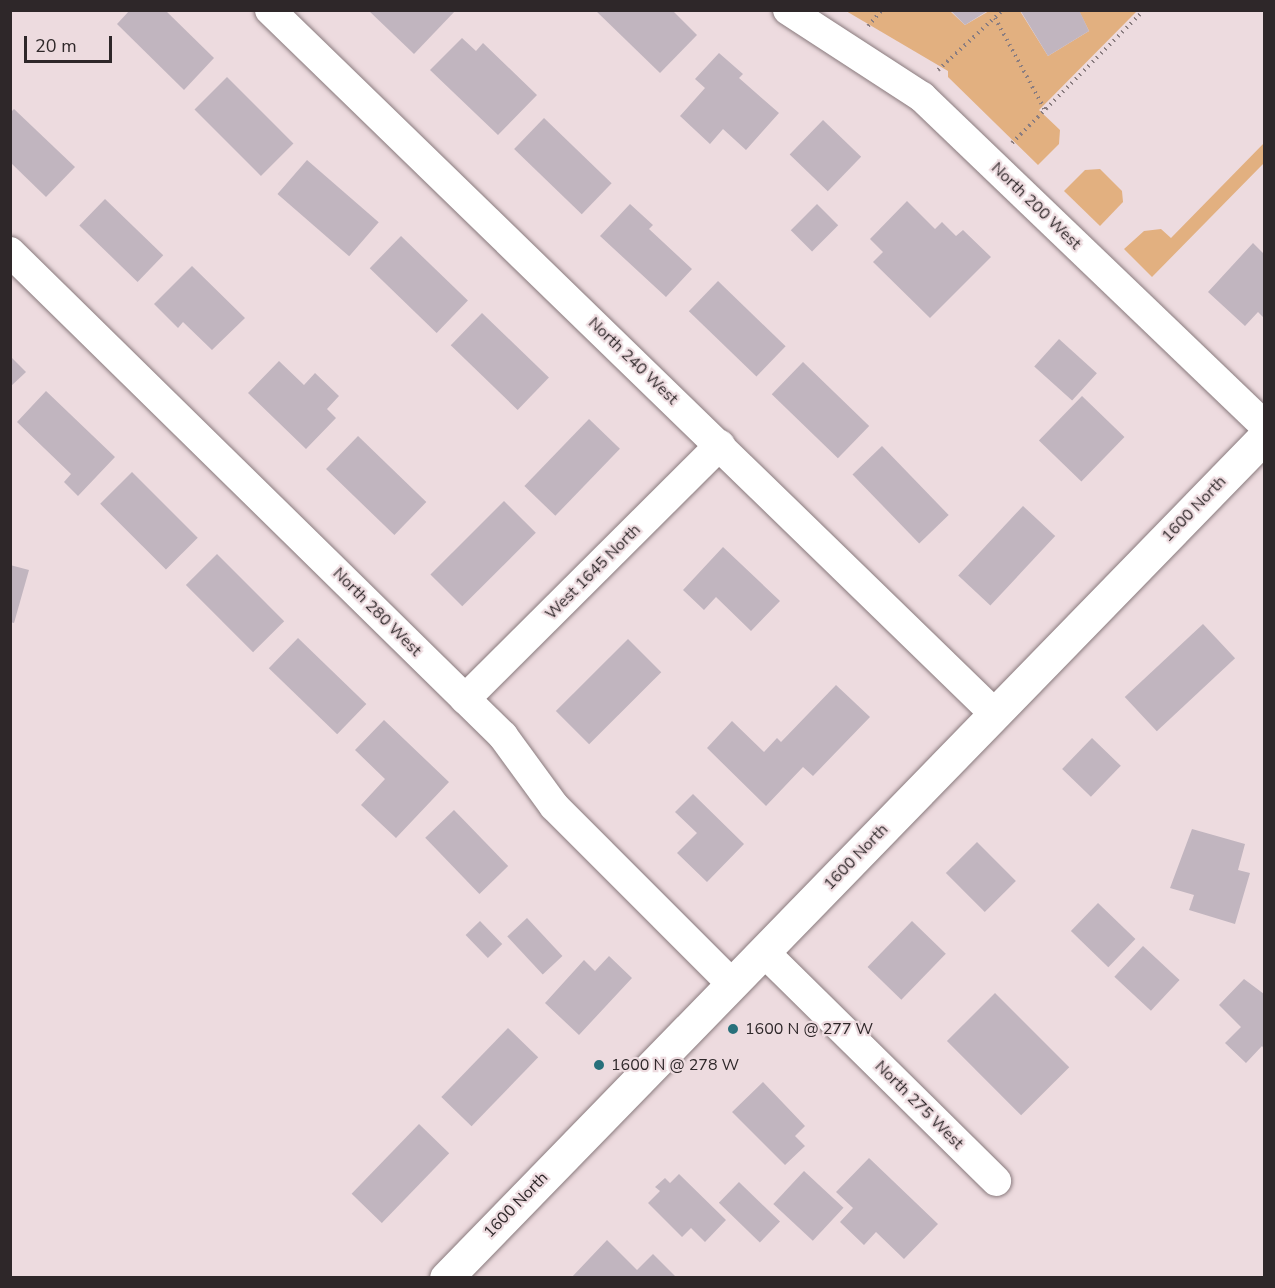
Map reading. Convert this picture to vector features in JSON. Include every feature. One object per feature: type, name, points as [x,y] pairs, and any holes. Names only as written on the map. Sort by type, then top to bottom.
[{"type":"main road","name":"1600 North","points":[[455,1275],[732,984],[1264,437]]},
{"type":"street","name":"North 240 West","points":[[270,10],[994,713]]},
{"type":"street","name":"North 200 West","points":[[788,10],[927,100],[1264,425]]},
{"type":"street","name":"North 280 West","points":[[10,252],[503,736],[554,806],[732,984]]},
{"type":"street","name":"West 1645 North","points":[[465,699],[720,445]]},
{"type":"street","name":"North 275 West","points":[[764,952],[996,1181]]},
{"type":"path","points":[[867,26],[882,10]]},
{"type":"path","points":[[938,70],[1003,10]]},
{"type":"path","points":[[1011,144],[1144,10]]},
{"type":"path","points":[[995,18],[1045,110]]},
{"type":"shaded area","points":[[846,11],[950,11],[965,25],[989,11],[1020,11],[1048,56],[1089,31],[1079,11],[1137,11],[1039,110],[1060,130],[1059,144],[1038,165],[948,77],[948,71]]},
{"type":"shaded area","points":[[1264,143],[1264,163],[1152,277],[1124,249],[1144,231],[1161,229],[1171,238]]},
{"type":"shaded area","points":[[1100,169],[1122,191],[1123,202],[1100,226],[1064,191],[1085,170]]},
{"type":"building","points":[[130,10],[165,10],[214,58],[184,90],[117,24]]},
{"type":"building","points":[[368,10],[456,10],[414,54]]},
{"type":"building","points":[[595,10],[672,10],[697,35],[660,73]]},
{"type":"building","points":[[950,10],[989,10],[965,25]]},
{"type":"building","points":[[1020,10],[1079,10],[1089,31],[1048,56]]},
{"type":"building","points":[[462,38],[476,51],[483,43],[537,95],[498,135],[430,70]]},
{"type":"building","points":[[719,53],[743,74],[739,78],[779,113],[746,150],[723,129],[710,144],[680,116],[705,88],[695,79]]},
{"type":"building","points":[[227,77],[293,143],[261,176],[194,110]]},
{"type":"building","points":[[14,109],[75,167],[46,197],[10,162],[10,113]]},
{"type":"building","points":[[544,118],[612,183],[582,214],[514,149]]},
{"type":"building","points":[[823,120],[861,157],[828,191],[790,155]]},
{"type":"building","points":[[307,160],[379,222],[349,256],[277,194]]},
{"type":"building","points":[[105,199],[163,255],[138,282],[79,226]]},
{"type":"building","points":[[907,201],[935,229],[942,222],[956,236],[963,230],[991,257],[930,318],[873,262],[883,252],[870,239]]},
{"type":"building","points":[[630,204],[653,225],[649,229],[692,269],[666,297],[600,236]]},
{"type":"building","points":[[817,204],[838,225],[812,251],[791,230]]},
{"type":"building","points":[[401,236],[468,301],[437,333],[370,268]]},
{"type":"building","points":[[1253,243],[1264,254],[1264,318],[1258,312],[1245,326],[1208,292]]},
{"type":"building","points":[[192,266],[245,318],[212,350],[183,322],[178,328],[154,304]]},
{"type":"building","points":[[718,281],[786,346],[756,377],[689,311]]},
{"type":"building","points":[[482,313],[549,378],[518,410],[451,345]]},
{"type":"building","points":[[1059,339],[1097,373],[1072,401],[1034,366]]},
{"type":"building","points":[[10,356],[26,372],[10,387]]},
{"type":"building","points":[[279,361],[304,385],[315,373],[339,396],[327,409],[336,418],[306,449],[248,393]]},
{"type":"building","points":[[803,362],[869,426],[838,458],[772,394]]},
{"type":"building","points":[[46,391],[115,457],[78,496],[64,482],[71,474],[17,422]]},
{"type":"building","points":[[1082,396],[1124,437],[1081,482],[1039,441]]},
{"type":"building","points":[[589,419],[620,449],[555,516],[524,486]]},
{"type":"building","points":[[358,436],[426,502],[394,535],[326,469]]},
{"type":"building","points":[[882,446],[949,515],[919,544],[853,474]]},
{"type":"building","points":[[132,472],[198,538],[166,570],[100,504]]},
{"type":"building","points":[[504,501],[536,533],[462,606],[430,575]]},
{"type":"building","points":[[1023,506],[1055,536],[990,605],[958,575]]},
{"type":"building","points":[[723,547],[780,601],[751,631],[716,597],[704,610],[683,590]]},
{"type":"building","points":[[217,554],[284,621],[253,652],[186,585]]},
{"type":"building","points":[[10,565],[29,570],[14,623],[10,622]]},
{"type":"building","points":[[1203,624],[1235,658],[1157,731],[1125,697]]},
{"type":"building","points":[[298,638],[366,704],[337,734],[269,668]]},
{"type":"building","points":[[628,639],[661,672],[589,744],[556,711]]},
{"type":"building","points":[[836,685],[870,717],[813,776],[803,767],[766,806],[707,748],[732,721],[764,752],[777,738],[781,742]]},
{"type":"building","points":[[384,720],[449,782],[396,838],[361,805],[385,779],[355,750]]},
{"type":"building","points":[[1092,738],[1121,766],[1091,797],[1062,769]]},
{"type":"building","points":[[693,794],[744,844],[707,882],[677,853],[697,833],[675,812]]},
{"type":"building","points":[[454,810],[508,866],[479,894],[425,838]]},
{"type":"building","points":[[1192,829],[1245,844],[1238,870],[1250,873],[1235,924],[1189,910],[1194,895],[1170,888]]},
{"type":"building","points":[[977,842],[1016,881],[985,912],[946,873]]},
{"type":"building","points":[[1098,903],[1135,939],[1108,967],[1071,931]]},
{"type":"building","points":[[527,918],[562,956],[543,974],[507,936]]},
{"type":"building","points":[[480,921],[502,944],[488,958],[466,935]]},
{"type":"building","points":[[912,921],[946,954],[901,1000],[868,967]]},
{"type":"building","points":[[1143,946],[1180,980],[1151,1011],[1114,977]]},
{"type":"building","points":[[609,956],[632,978],[579,1035],[545,1003],[584,960],[595,971]]},
{"type":"building","points":[[1244,979],[1264,994],[1264,1049],[1262,1046],[1246,1063],[1225,1043],[1241,1027],[1219,1005]]},
{"type":"building","points":[[995,993],[1069,1067],[1021,1115],[947,1041]]},
{"type":"building","points":[[508,1028],[538,1057],[472,1126],[441,1097]]},
{"type":"building","points":[[763,1082],[805,1126],[795,1136],[805,1146],[785,1165],[732,1112]]},
{"type":"building","points":[[419,1124],[449,1153],[382,1223],[352,1194]]},
{"type":"building","points":[[869,1158],[938,1224],[904,1259],[876,1232],[864,1245],[840,1222],[853,1208],[836,1192]]},
{"type":"building","points":[[804,1171],[843,1208],[813,1241],[773,1204]]},
{"type":"building","points":[[679,1174],[726,1220],[705,1242],[691,1228],[682,1237],[648,1203],[660,1191],[655,1187],[665,1178],[670,1183]]},
{"type":"building","points":[[739,1182],[780,1222],[760,1242],[719,1203]]},
{"type":"building","points":[[607,1240],[637,1270],[653,1254],[677,1278],[571,1278]]},
{"type":"place","name":"1600 N @ 277 W","points":[[733,1029]]},
{"type":"place","name":"1600 N @ 278 W","points":[[599,1065]]}]
